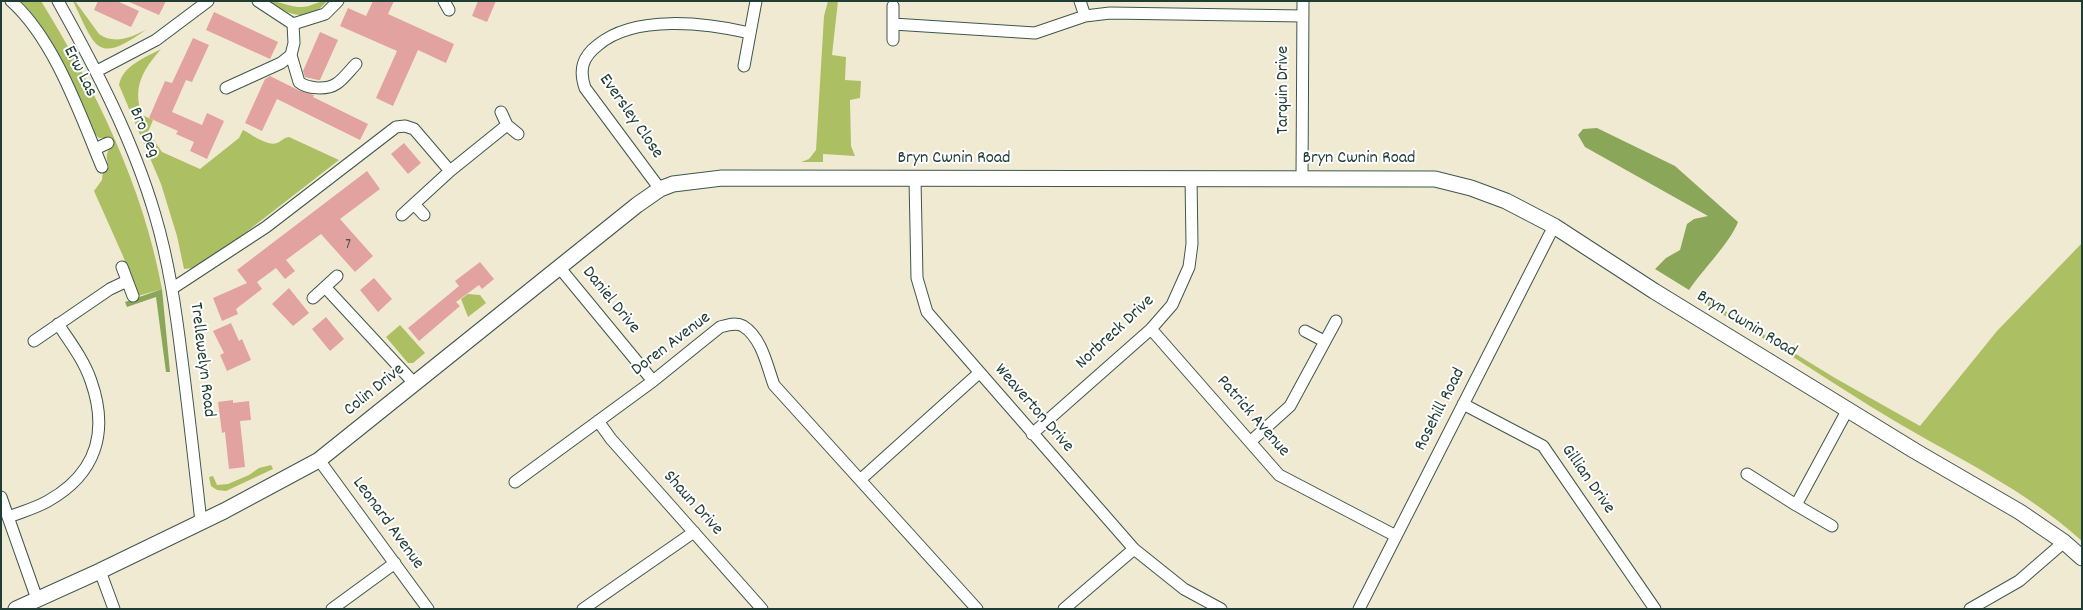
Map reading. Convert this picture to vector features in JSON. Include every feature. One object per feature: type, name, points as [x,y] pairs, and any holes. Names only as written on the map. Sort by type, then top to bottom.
[{"type":"street","name":"Erw Las","points":[[11,1],[38,33],[57,65],[102,167]]},
{"type":"street","name":"Bro Deg","points":[[58,1],[97,71],[142,173],[158,224],[173,288]]},
{"type":"street","points":[[97,71],[156,40],[208,1]]},
{"type":"street","points":[[258,1],[293,24]]},
{"type":"street","points":[[293,24],[326,14],[338,1]]},
{"type":"street","points":[[744,66],[756,1]]},
{"type":"street","points":[[1080,1],[1085,16]]},
{"type":"street","name":"Tarquin Drive","points":[[1302,178],[1303,1]]},
{"type":"street","points":[[893,6],[893,40]]},
{"type":"street","points":[[893,24],[1035,32],[1085,16],[1110,13],[1303,16]]},
{"type":"street","points":[[293,24],[294,43],[291,55],[298,82],[302,85],[311,88],[336,85],[356,64]]},
{"type":"street","name":"Eversley Close","points":[[660,189],[585,88],[581,77],[581,67],[585,58],[601,42],[625,31],[641,27],[664,24],[688,24],[724,27],[750,33]]},
{"type":"street","points":[[226,88],[250,75],[281,63],[291,55]]},
{"type":"street","points":[[501,112],[507,125],[518,134]]},
{"type":"street","points":[[402,215],[450,171],[507,125]]},
{"type":"street","name":"Trellewelyn Road","points":[[201,522],[192,433],[173,288],[266,227],[396,127],[405,126],[414,129],[450,171]]},
{"type":"street","points":[[95,149],[108,143]]},
{"type":"street","name":"Bryn Cwnin Road","points":[[559,267],[660,189],[690,181],[722,178],[1435,179],[1471,188],[1506,201],[1554,226],[1654,291],[2020,512],[2064,542],[2082,558]]},
{"type":"street","name":"Norbreck Drive","points":[[1032,434],[1151,329],[1172,305],[1189,267],[1192,244],[1191,178]]},
{"type":"street","name":"Weaverton Drive","points":[[914,179],[916,278],[927,312],[1134,549],[1184,589],[1221,609]]},
{"type":"street","points":[[414,204],[424,215]]},
{"type":"street","name":"Rosehill Road","points":[[1359,609],[1554,226]]},
{"type":"street","name":"Daniel Drive","points":[[559,267],[653,381]]},
{"type":"street","name":"Colin Drive","points":[[201,522],[318,460],[559,267]]},
{"type":"street","points":[[122,268],[133,296]]},
{"type":"street","points":[[313,298],[337,276]]},
{"type":"street","points":[[34,341],[110,289],[127,281]]},
{"type":"street","points":[[325,287],[414,383]]},
{"type":"street","points":[[1250,442],[1290,406],[1336,321]]},
{"type":"street","points":[[9,517],[47,502],[80,477],[91,460],[97,441],[99,421],[90,379],[79,356],[58,324]]},
{"type":"street","name":"Doren Avenue","points":[[515,482],[653,381],[720,328],[731,324],[742,326],[758,341],[774,385],[975,608]]},
{"type":"street","name":"Patrick Avenue","points":[[1151,329],[1279,475],[1396,536]]},
{"type":"street","points":[[1305,331],[1324,341]]},
{"type":"street","points":[[860,480],[979,373]]},
{"type":"street","name":"Gillian Drive","points":[[1463,404],[1543,446],[1654,609]]},
{"type":"street","points":[[1796,505],[1848,409]]},
{"type":"street","name":"Shaun Drive","points":[[598,421],[610,439],[762,609]]},
{"type":"street","name":"Leonard Avenue","points":[[318,460],[428,609]]},
{"type":"street","points":[[1747,474],[1832,526]]},
{"type":"street","points":[[1,497],[37,599]]},
{"type":"street","points":[[16,609],[201,522]]},
{"type":"street","points":[[583,609],[694,532]]},
{"type":"street","points":[[1970,609],[2019,582],[2064,542]]},
{"type":"street","points":[[1064,609],[1134,549]]},
{"type":"street","points":[[332,609],[395,564]]},
{"type":"street","points":[[100,571],[114,609]]},
{"type":"green space","points":[[21,1],[41,1],[98,104],[130,176],[143,213],[162,289],[138,296],[123,256],[94,191],[102,180],[103,170],[109,167],[107,155],[113,145],[110,138],[99,138],[95,134],[54,47],[33,14]]},
{"type":"green space","points":[[73,1],[75,1],[99,34],[105,37],[123,39],[147,29],[118,47],[108,49],[100,46],[87,31]]},
{"type":"green space","points":[[267,1],[303,7],[327,1],[313,13],[298,15],[283,10]]},
{"type":"green space","points":[[828,1],[838,1],[832,55],[846,57],[845,80],[861,81],[860,98],[850,100],[851,146],[855,156],[823,154],[823,162],[801,162],[809,159],[816,150],[824,16]]},
{"type":"green space","points":[[161,49],[144,72],[138,96],[142,115],[153,120],[148,132],[162,152],[200,169],[239,138],[243,130],[260,140],[273,144],[289,137],[339,160],[236,240],[193,268],[184,269],[177,236],[161,184],[119,85],[121,78],[130,67]]},
{"type":"green space","points":[[1597,128],[1675,166],[1738,222],[1729,239],[1689,290],[1655,269],[1666,258],[1680,250],[1687,224],[1694,219],[1708,216],[1585,147],[1578,135],[1583,129]]},
{"type":"green space","points":[[2082,243],[2082,541],[2038,506],[2014,490],[1893,420],[1755,333],[1708,306],[1706,299],[1835,378],[1920,426],[1997,331]]},
{"type":"green space","points":[[162,289],[170,372],[166,372],[156,297],[127,307],[125,302]]},
{"type":"green space","points":[[468,294],[480,295],[486,303],[468,317],[461,299]]},
{"type":"green space","points":[[400,325],[425,353],[413,363],[408,363],[386,337]]},
{"type":"green space","points":[[271,465],[273,469],[226,491],[217,490],[211,486],[209,477],[213,476],[217,485],[228,484],[249,475],[259,468]]},
{"type":"building","points":[[98,1],[117,1],[139,11],[131,27],[94,10]]},
{"type":"building","points":[[127,1],[166,1],[159,15]]},
{"type":"building","points":[[373,1],[394,1],[388,14],[454,44],[446,63],[418,50],[393,106],[376,98],[397,51],[340,26],[348,8],[366,16]]},
{"type":"building","points":[[478,1],[496,1],[487,22],[472,16]]},
{"type":"building","points":[[214,12],[278,42],[270,59],[206,30]]},
{"type":"building","points":[[320,32],[338,40],[320,80],[318,80],[305,77],[303,71]]},
{"type":"building","points":[[193,38],[209,45],[192,82],[186,80],[172,112],[202,125],[207,113],[224,121],[207,159],[190,151],[194,142],[176,134],[178,131],[149,118],[165,81],[172,83]]},
{"type":"building","points":[[270,76],[300,91],[314,95],[313,97],[368,124],[360,140],[277,99],[262,131],[245,123],[265,79]]},
{"type":"building","points":[[404,143],[421,163],[408,174],[391,154]]},
{"type":"building","points":[[367,171],[380,189],[340,219],[373,256],[355,272],[321,234],[286,260],[295,271],[285,279],[276,268],[257,282],[262,289],[236,309],[238,314],[222,321],[213,298],[247,283],[237,270]]},
{"type":"building","points":[[480,262],[494,279],[482,289],[479,285],[456,302],[460,306],[419,341],[408,328],[459,286],[455,281]]},
{"type":"building","points":[[374,278],[392,299],[378,312],[360,290]]},
{"type":"building","points":[[289,288],[309,313],[293,326],[272,304]]},
{"type":"building","points":[[326,317],[344,339],[330,351],[312,329]]},
{"type":"building","points":[[231,323],[239,341],[242,339],[251,360],[227,371],[220,355],[224,353],[213,331]]},
{"type":"building","points":[[233,400],[233,403],[249,401],[251,420],[240,421],[245,467],[229,469],[225,432],[222,433],[218,402]]}]
